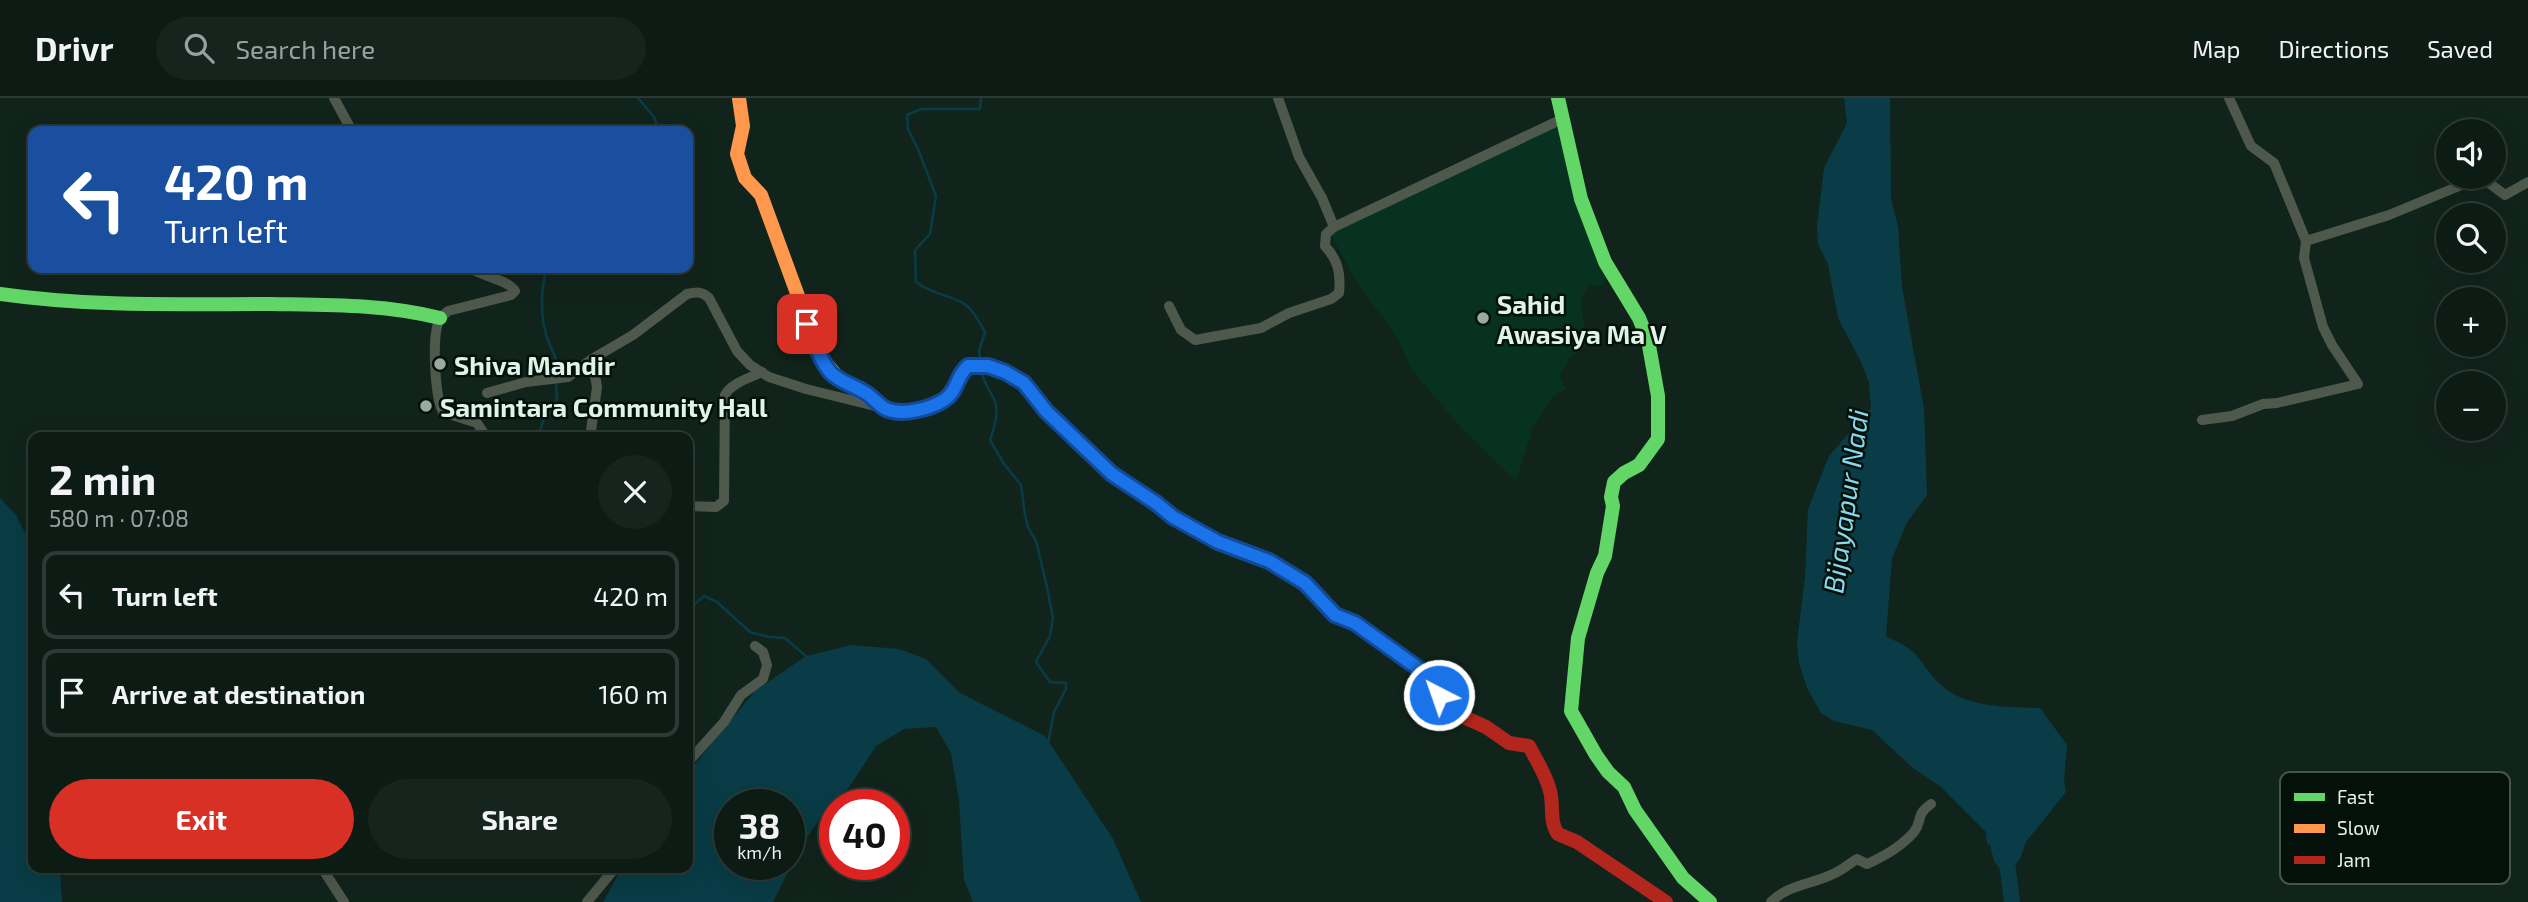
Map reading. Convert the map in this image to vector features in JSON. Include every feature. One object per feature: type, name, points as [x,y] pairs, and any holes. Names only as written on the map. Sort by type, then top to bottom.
[{"type":"street","points":[[334,98],[349,126]]},
{"type":"street","points":[[739,98],[743,126],[737,154],[740,166],[745,178],[761,195],[820,356],[832,373],[845,383],[864,391],[884,408]]},
{"type":"street","points":[[1278,98],[1299,157],[1322,198],[1334,227]]},
{"type":"street","points":[[1558,98],[1581,199],[1605,262],[1639,318],[1648,340],[1658,396],[1658,439],[1639,465],[1614,482],[1605,556],[1597,573],[1578,638],[1571,711],[1596,755],[1608,772],[1624,787],[1635,810],[1683,878],[1710,902]]},
{"type":"street","points":[[2202,420],[2232,416],[2263,404],[2358,384],[2323,327],[2304,258],[2306,241],[2274,163],[2251,146],[2229,98]]},
{"type":"street","points":[[1169,306],[1181,330],[1195,340],[1261,328],[1289,313],[1331,299],[1339,293],[1340,277],[1336,258],[1325,246],[1326,234],[1334,227],[1563,117]]},
{"type":"street","points":[[2306,241],[2389,215],[2482,177],[2505,195],[2528,182]]},
{"type":"street","points":[[478,273],[513,287],[515,291],[511,295],[459,307],[440,318],[437,327],[435,385],[443,412],[477,423],[483,432]]},
{"type":"street","points":[[487,393],[526,382],[568,377],[633,335],[687,294],[697,292],[705,293],[709,298],[737,351],[750,365],[806,389],[884,408],[908,411],[936,405],[952,394],[960,373],[968,366],[988,366],[1005,372],[1024,383],[1046,411],[1112,474],[1173,517],[1218,542],[1250,552],[1284,569],[1305,583],[1335,615],[1355,623],[1422,671],[1455,713],[1486,727],[1509,743],[1529,746],[1552,793],[1554,829],[1562,839],[1577,842],[1666,902]]},
{"type":"street","points":[[0,294],[90,303],[356,305],[407,310],[440,318]]},
{"type":"street","points":[[591,432],[597,387],[592,359]]},
{"type":"street","points":[[693,506],[716,507],[724,501],[725,395],[728,389],[762,372]]},
{"type":"street","points":[[693,756],[724,722],[741,695],[763,679],[767,665],[763,652],[755,646]]},
{"type":"street","points":[[1771,902],[1797,887],[1835,874],[1857,859],[1867,864],[1898,848],[1916,830],[1921,811],[1931,804]]},
{"type":"street","points":[[325,873],[344,902]]},
{"type":"street","points":[[587,902],[611,873]]},
{"type":"shaded area","name":"Sahid Awasiya Ma V","points":[[1560,125],[1606,277],[1603,285],[1590,285],[1581,297],[1586,346],[1570,358],[1559,376],[1566,389],[1552,397],[1533,427],[1516,481],[1463,430],[1411,369],[1398,338],[1357,283],[1330,233]]},
{"type":"water","points":[[1844,98],[1890,98],[1891,198],[1898,227],[1902,287],[1924,409],[1927,495],[1906,524],[1892,559],[1886,636],[1911,650],[1937,681],[1956,695],[1991,705],[2040,708],[2067,745],[2064,781],[2066,792],[2026,842],[2015,865],[2000,869],[1994,861],[1990,845],[1987,844],[1986,832],[1940,786],[1913,768],[1872,730],[1834,721],[1821,713],[1807,688],[1799,663],[1797,642],[1805,577],[1808,509],[1829,456],[1871,408],[1869,382],[1838,318],[1828,264],[1818,244],[1817,225],[1824,168],[1847,123]]},
{"type":"water","points":[[0,498],[16,515],[28,539],[28,873],[60,873],[62,902],[0,902]]},
{"type":"water","points":[[852,645],[899,649],[926,659],[960,693],[1045,736],[1113,839],[1141,902],[973,902],[964,880],[959,800],[951,753],[936,727],[904,729],[876,746],[847,789],[819,789],[819,820],[805,841],[805,789],[714,789],[714,880],[784,880],[773,902],[603,902],[619,873],[693,873],[693,766],[755,691],[806,656]]},
{"type":"waterway","points":[[638,98],[654,117],[657,126]]},
{"type":"waterway","points":[[981,98],[980,109],[921,109],[907,115],[908,129],[936,196],[930,234],[915,250],[916,282],[965,304],[972,311],[985,332],[979,351],[981,362]]},
{"type":"waterway","points":[[546,273],[542,309],[546,334],[556,360],[557,376]]},
{"type":"waterway","points":[[982,372],[996,409],[990,440],[1021,485],[1025,515],[1036,541],[1053,618],[1050,636],[1036,662],[1050,682],[1066,683],[1066,689],[1054,712],[1048,744]]},
{"type":"waterway","points":[[540,432],[543,421],[554,408],[557,398],[556,383]]},
{"type":"waterway","points":[[693,606],[704,596],[717,602],[750,632],[785,638],[808,658]]},
{"type":"waterway","name":"Bijayapur Nadi","points":[[2005,847],[2012,902]]},
{"type":"traffic: fast","points":[[1558,98],[1581,199],[1605,262],[1639,318],[1648,340],[1658,396],[1658,439],[1639,465],[1614,482],[1605,556],[1597,573],[1578,638],[1571,711],[1596,755],[1608,772],[1624,787],[1635,810],[1683,878],[1710,902]]},
{"type":"traffic: fast","points":[[0,294],[102,303],[356,306],[440,318]]},
{"type":"traffic: fast","points":[[926,408],[944,400],[968,366],[988,366],[1005,372],[1024,383],[1046,411],[1112,474],[1173,517],[1218,542],[1284,569],[1305,583],[1335,615],[1355,623],[1398,654]]},
{"type":"traffic: slow","points":[[739,98],[743,126],[737,154],[745,178],[761,195],[820,356],[836,375],[884,408],[902,412],[926,408]]},
{"type":"traffic: jam","points":[[1398,654],[1422,671],[1455,713],[1486,727],[1509,743],[1529,746],[1548,785],[1558,834],[1577,842],[1666,902]]},
{"type":"place","name":"Sahid Awasiya Ma V","points":[[1483,318]]},
{"type":"place","name":"Shiva Mandir","points":[[440,364]]},
{"type":"place","name":"Samintara Community Hall","points":[[426,406]]},
{"type":"route","points":[[807,324],[820,356],[832,373],[845,383],[864,391],[884,408],[908,411],[936,405],[952,394],[960,373],[968,366],[988,366],[1024,383],[1046,411],[1112,474],[1173,517],[1218,542],[1235,546],[1269,561],[1305,583],[1335,615],[1355,623],[1422,671],[1439,695]]}]
